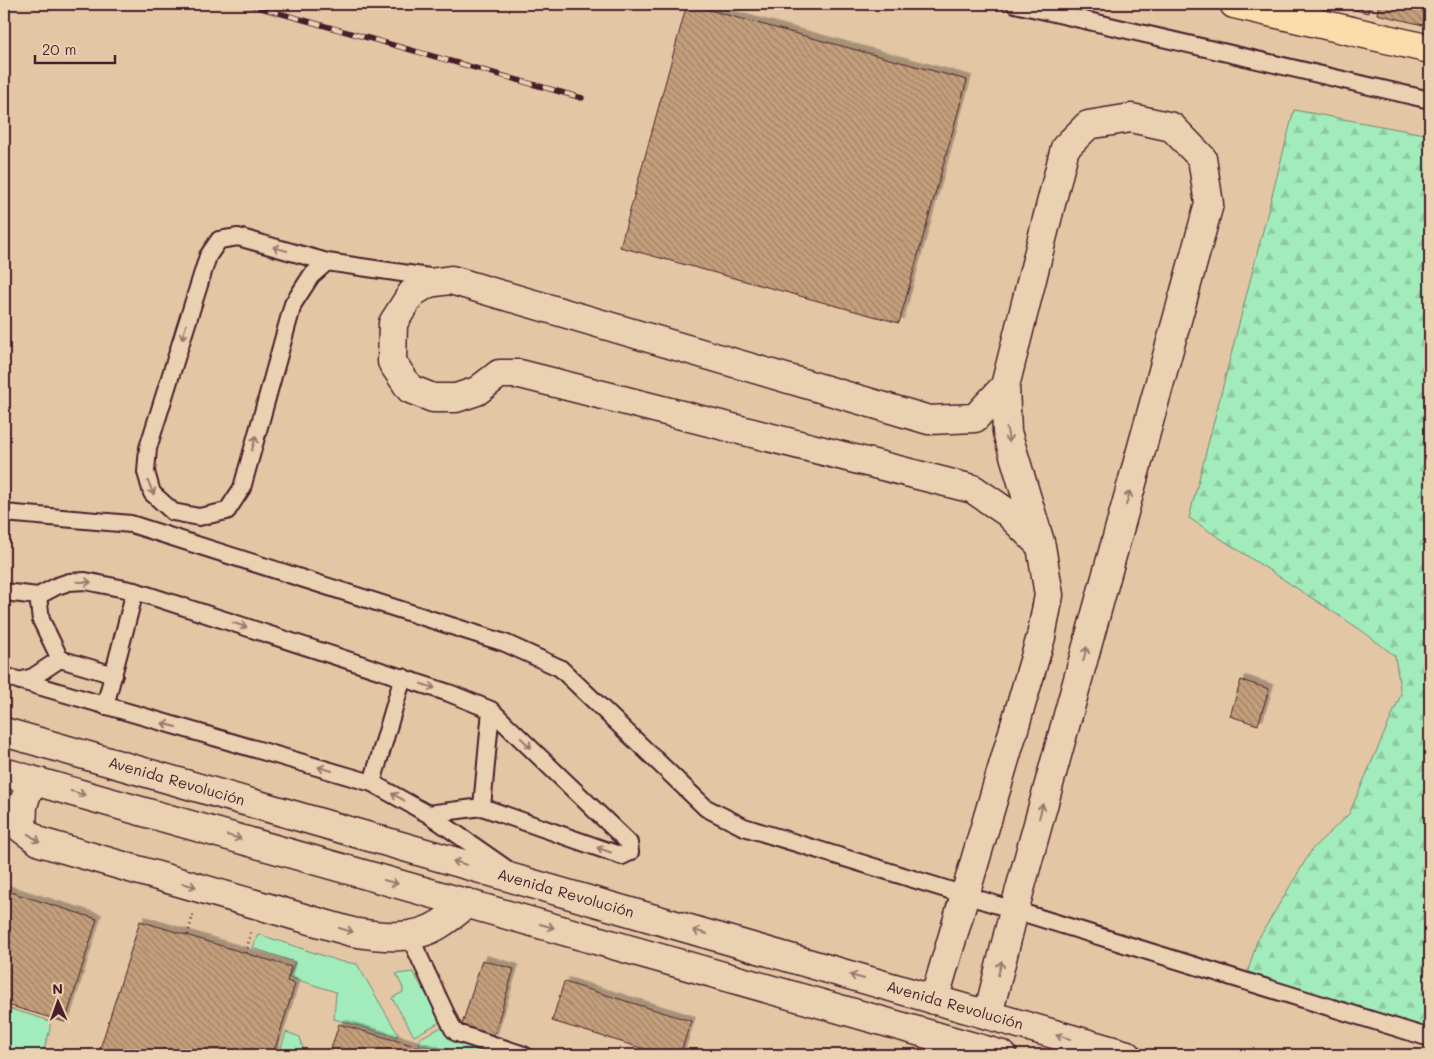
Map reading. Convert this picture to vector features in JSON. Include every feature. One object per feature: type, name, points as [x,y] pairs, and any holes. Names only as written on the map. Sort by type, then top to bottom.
[{"type":"main road","points":[[1234,4],[1301,11],[1430,49]]},
{"type":"street","points":[[934,1000],[1041,637],[1049,595],[1041,546],[1007,432],[1005,386],[1065,148],[1088,125],[1131,118],[1172,127],[1202,158],[1209,204],[1014,911],[988,1015]]},
{"type":"street","points":[[1005,386],[975,418],[929,420],[451,280],[429,283],[412,293],[393,323],[392,362],[410,389],[433,398],[456,398],[477,391],[499,374],[520,374],[973,489],[1008,513],[1041,546]]},
{"type":"street","name":"Avenida Revolución","points":[[4,732],[1127,1055]]},
{"type":"street","points":[[4,772],[1002,1055]]},
{"type":"street","points":[[31,780],[22,806],[22,829],[40,842],[352,932],[384,937],[409,935],[438,926],[468,904]]},
{"type":"street","points":[[767,988],[777,955]]},
{"type":"lane","points":[[1015,4],[1430,100]]},
{"type":"lane","points":[[327,262],[311,276],[293,304],[242,488],[227,511],[199,517],[173,512],[152,493],[146,472],[148,448],[208,256],[219,240],[238,237],[327,262],[451,280]]},
{"type":"lane","points":[[4,513],[131,524],[504,644],[560,668],[706,808],[744,827],[1430,1038]]},
{"type":"lane","points":[[4,592],[38,596],[69,582],[85,580],[136,591],[403,677],[491,710],[629,842],[630,852],[622,856],[482,807],[428,814]]},
{"type":"lane","points":[[105,706],[136,591]]},
{"type":"lane","points":[[38,596],[41,620],[60,660]]},
{"type":"lane","points":[[20,681],[33,677],[60,660],[114,675]]},
{"type":"lane","points":[[4,676],[372,783],[428,814],[526,882]]},
{"type":"lane","points":[[372,783],[403,677]]},
{"type":"lane","points":[[482,807],[491,710]]},
{"type":"lane","points":[[409,935],[453,1029],[457,1033],[524,1055]]},
{"type":"green space","points":[[1294,110],[1430,135],[1430,1028],[1247,974],[1257,941],[1313,848],[1349,814],[1401,695],[1395,656],[1361,630],[1189,518]]},
{"type":"green space","points":[[258,934],[339,961],[357,964],[398,1034],[397,1037],[334,1019],[336,992],[289,977],[295,962],[253,948]]},
{"type":"green space","points":[[413,972],[442,1021],[414,1036],[392,998],[403,992],[396,974]]},
{"type":"green space","points":[[4,1007],[44,1019],[50,1023],[50,1030],[42,1055],[4,1055]]},
{"type":"green space","points":[[444,1026],[479,1046],[476,1055],[458,1055],[419,1044],[420,1038]]},
{"type":"green space","points":[[286,1032],[300,1037],[303,1050],[301,1055],[279,1055]]},
{"type":"building","points":[[687,4],[967,80],[899,323],[620,247]]},
{"type":"building","points":[[1332,4],[1370,4],[1368,13]]},
{"type":"building","points":[[1379,4],[1428,4],[1423,25],[1377,14]]},
{"type":"building","points":[[1241,680],[1269,689],[1258,725],[1230,716]]},
{"type":"building","points":[[4,890],[97,919],[65,1022],[4,1004]]},
{"type":"building","points":[[140,921],[291,967],[287,981],[295,984],[273,1055],[122,1055],[100,1049]]},
{"type":"building","points":[[482,960],[514,969],[493,1038],[461,1028]]},
{"type":"building","points":[[564,982],[691,1021],[680,1055],[664,1055],[552,1021]]},
{"type":"building","points":[[339,1024],[446,1055],[329,1055]]},
{"type":"railway","points":[[247,4],[582,98]]}]
